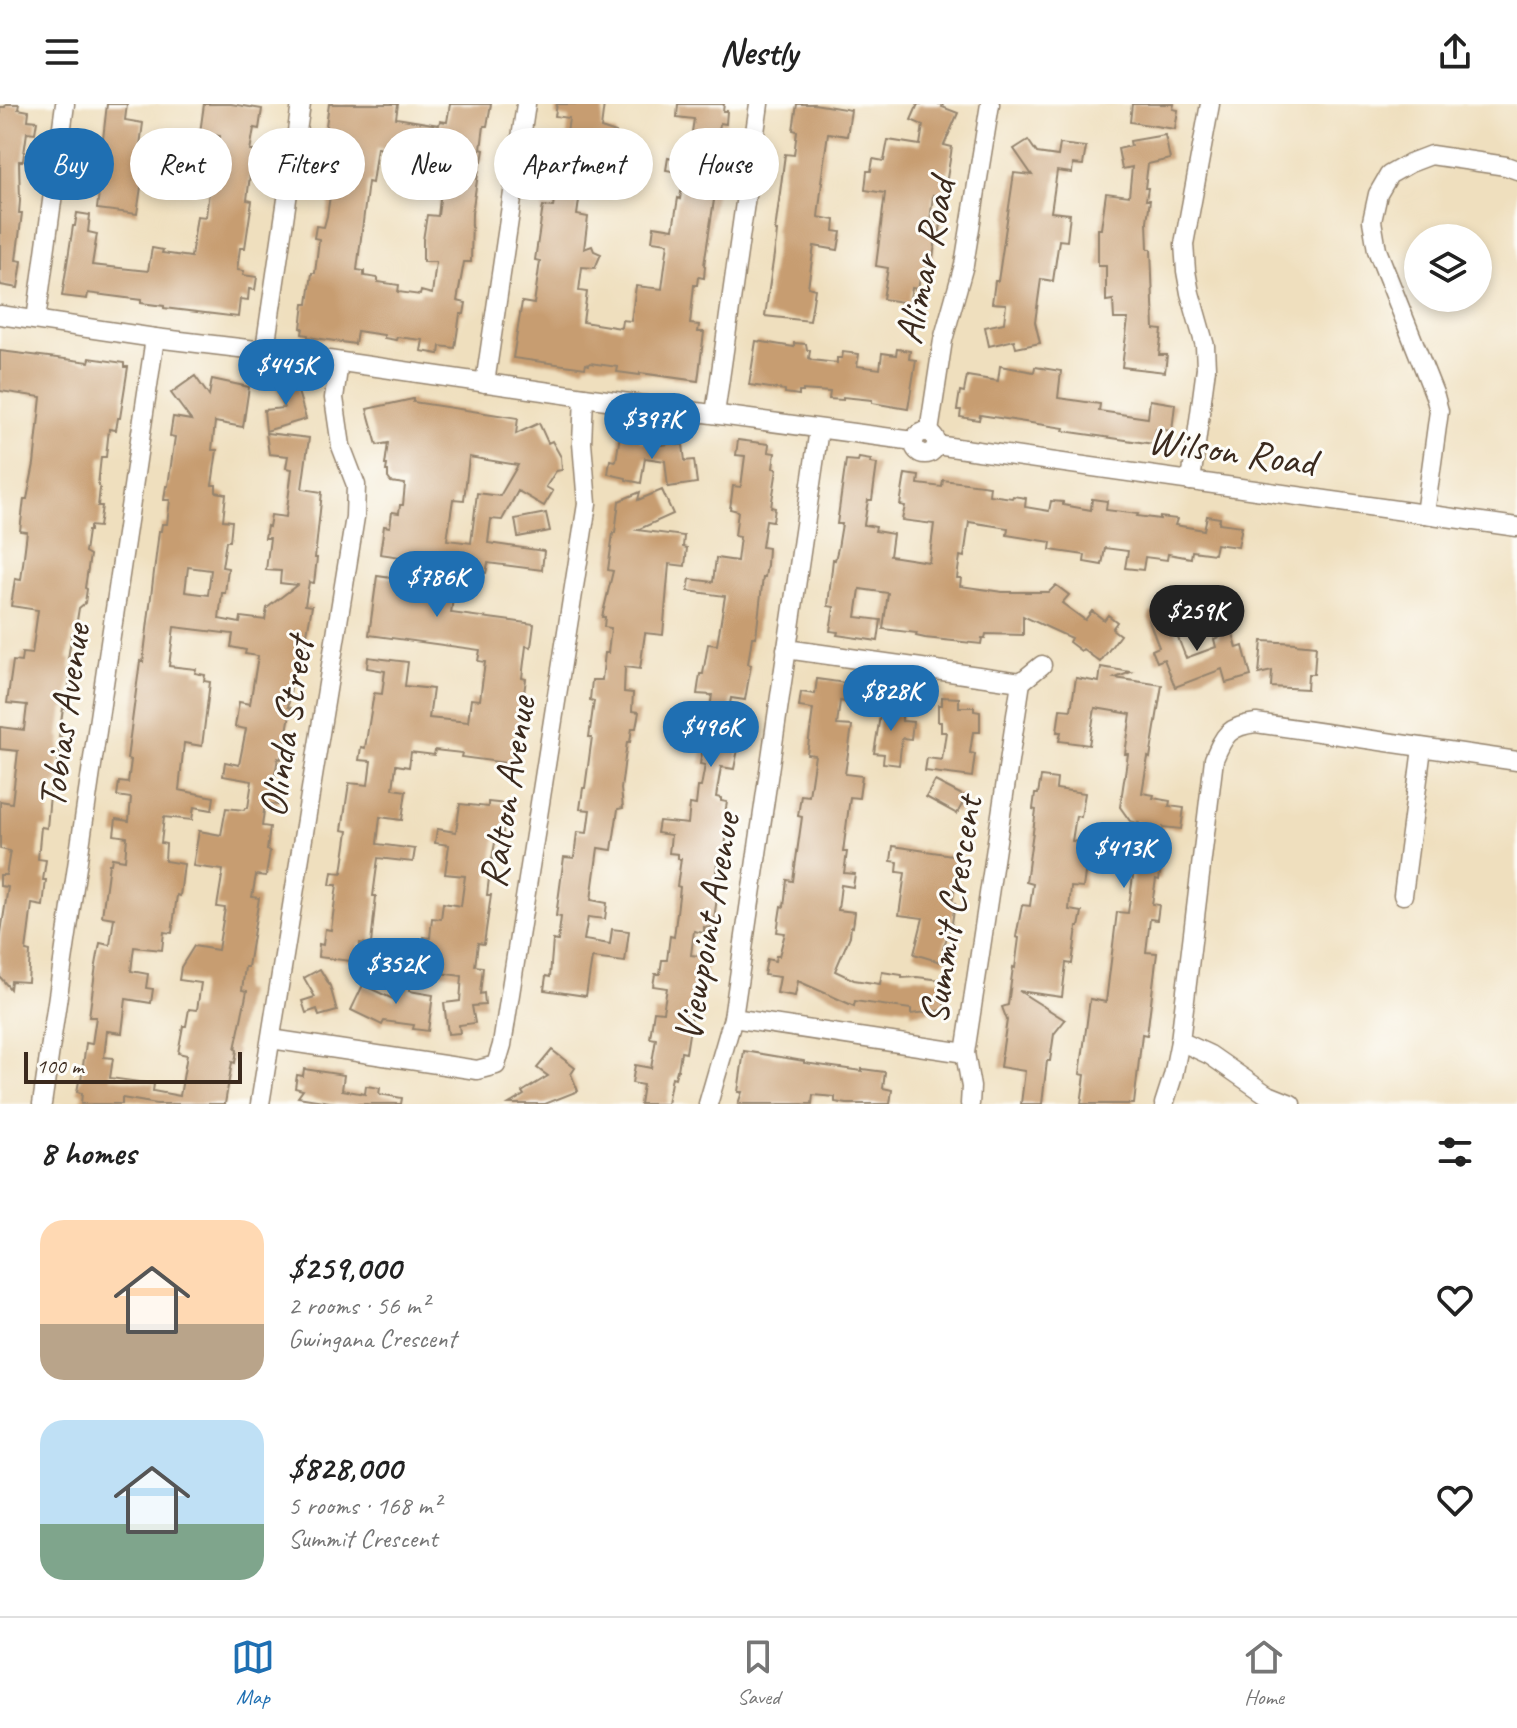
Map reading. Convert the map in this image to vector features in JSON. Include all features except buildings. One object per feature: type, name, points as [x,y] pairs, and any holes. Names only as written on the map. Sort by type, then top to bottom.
[{"type":"street","points":[[36,320],[65,104]]},
{"type":"street","points":[[265,348],[301,104]]},
{"type":"street","points":[[485,383],[526,104]]},
{"type":"street","points":[[715,414],[759,104]]},
{"type":"street","name":"Alimar Road","points":[[926,440],[943,340],[964,265],[990,104]]},
{"type":"street","points":[[1191,481],[1206,368],[1205,346],[1188,282],[1184,244],[1210,104]]},
{"type":"street","points":[[1425,514],[1439,411],[1377,250],[1372,221],[1378,194],[1389,175],[1431,155],[1517,170]]},
{"type":"street","name":"Wilson Road","points":[[0,315],[155,338],[265,348],[339,362],[819,429],[926,440],[1517,527]]},
{"type":"street","name":"Tobias Avenue","points":[[42,1104],[155,338]]},
{"type":"street","name":"Olinda Street","points":[[260,1104],[355,517],[356,485],[341,446],[334,398],[339,362]]},
{"type":"street","name":"Ralton Avenue","points":[[271,1039],[477,1070],[496,1065],[502,1045],[587,504],[582,443],[584,397]]},
{"type":"street","name":"Viewpoint Avenue","points":[[708,1104],[733,1018],[819,429]]},
{"type":"street","points":[[786,649],[1021,682],[1042,665]]},
{"type":"street","name":"Summit Crescent","points":[[970,1104],[971,1087],[965,1053],[1021,682]]},
{"type":"street","points":[[1164,1104],[1180,1041],[1214,759],[1229,731],[1256,723],[1517,761]]},
{"type":"street","points":[[1403,895],[1422,748]]},
{"type":"street","name":"Summit Crescent","points":[[733,1018],[965,1053]]},
{"type":"street","points":[[1180,1041],[1210,1055],[1266,1094],[1291,1104]]}]
